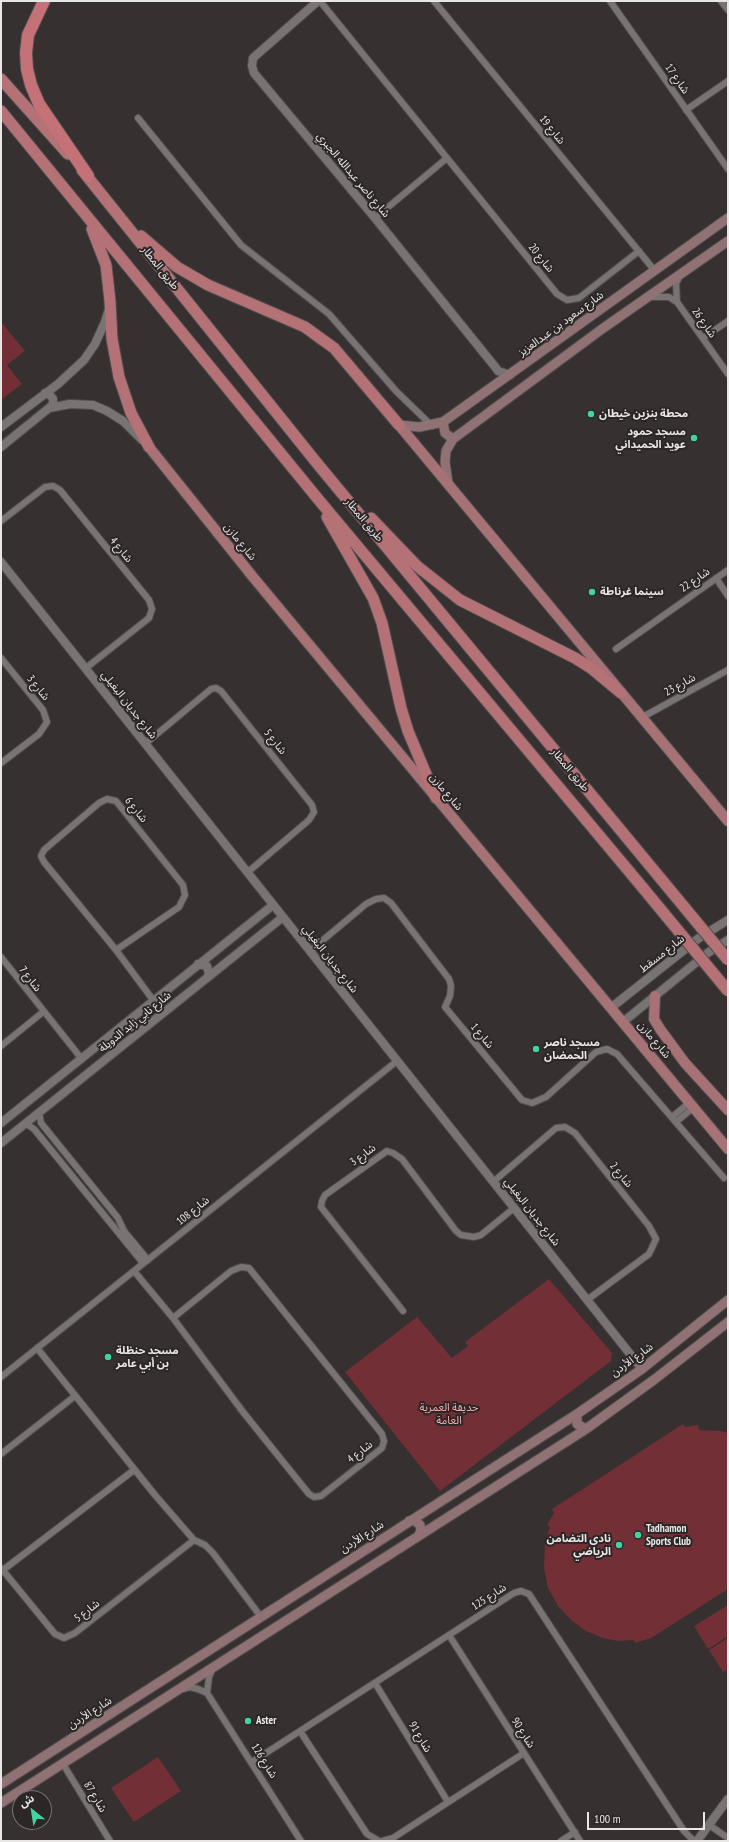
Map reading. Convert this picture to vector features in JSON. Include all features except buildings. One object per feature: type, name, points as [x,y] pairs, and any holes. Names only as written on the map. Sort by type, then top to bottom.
[{"type":"highway","points":[[44,1],[28,35],[27,69],[31,85],[39,104],[88,176]]},
{"type":"highway","name":"طريق المطار","points":[[1,79],[88,176],[316,462],[728,960]]},
{"type":"highway","name":"طريق المطار","points":[[1,111],[318,499],[728,991]]},
{"type":"highway","points":[[73,200],[93,231],[106,265],[112,339],[118,377],[131,413],[149,447]]},
{"type":"highway","points":[[122,220],[184,270],[208,285],[305,327],[334,348],[399,425]]},
{"type":"highway","points":[[316,462],[418,566],[448,592],[473,608],[541,640],[591,668],[621,693]]},
{"type":"highway","points":[[318,499],[339,540],[373,598],[382,623],[408,731],[436,798]]},
{"type":"main road","name":"شارع سعود بن عبدالعزيز","points":[[399,425],[419,427],[432,426],[444,422],[728,218]]},
{"type":"main road","points":[[448,484],[446,451],[453,439],[602,329],[728,241]]},
{"type":"main road","points":[[592,317],[594,326],[602,329]]},
{"type":"main road","points":[[575,328],[584,333],[586,338],[584,343]]},
{"type":"main road","points":[[444,422],[445,432],[453,439]]},
{"type":"main road","points":[[399,425],[641,718],[724,810],[728,822]]},
{"type":"main road","name":"شارع مازن","points":[[149,447],[243,565],[612,1007],[728,1149]]},
{"type":"main road","points":[[655,996],[654,1019],[660,1029],[689,1068],[728,1110]]},
{"type":"main road","name":"شارع الأردن","points":[[1,1784],[408,1521],[577,1414],[642,1369],[728,1300]]},
{"type":"main road","points":[[700,1322],[708,1324],[711,1327],[712,1334]]},
{"type":"main road","points":[[1,1803],[419,1535],[586,1430],[728,1322]]},
{"type":"main road","points":[[577,1414],[577,1424],[586,1430]]},
{"type":"main road","points":[[408,1521],[414,1520],[420,1525],[421,1530],[419,1535]]},
{"type":"street","name":"شارع 20","points":[[319,1],[557,294],[567,300],[579,298],[639,251]]},
{"type":"street","name":"شارع ناصر عبدالله الجبري","points":[[319,1],[253,58],[252,66],[254,73],[375,218],[498,371]]},
{"type":"street","name":"شارع 19","points":[[434,1],[655,271]]},
{"type":"street","name":"شارع 17","points":[[610,1],[728,169]]},
{"type":"street","points":[[721,1],[728,10]]},
{"type":"street","points":[[686,110],[728,81]]},
{"type":"street","points":[[138,118],[241,245],[329,314],[400,396],[432,426]]},
{"type":"street","points":[[375,218],[448,158]]},
{"type":"street","name":"شارع 26","points":[[677,302],[676,284],[680,275]]},
{"type":"street","name":"شارع 26","points":[[649,297],[670,297],[677,302],[728,374]]},
{"type":"street","points":[[1,427],[74,370],[84,360],[95,344],[105,322],[110,301]]},
{"type":"street","points":[[703,338],[728,322]]},
{"type":"street","points":[[498,383],[498,371],[510,375]]},
{"type":"street","points":[[1,447],[53,404],[53,399],[50,395],[45,393]]},
{"type":"street","points":[[49,408],[70,404],[93,405],[107,411],[123,421],[149,447]]},
{"type":"street","name":"شارع 4","points":[[1,521],[45,487],[53,486],[60,490],[149,600],[152,609],[149,618],[86,668]]},
{"type":"street","name":"شارع جديان البغيلي","points":[[1,562],[642,1369]]},
{"type":"street","name":"شارع 22","points":[[616,649],[728,570]]},
{"type":"street","points":[[716,578],[728,596]]},
{"type":"street","name":"شارع 3","points":[[1,658],[43,710],[46,722],[39,734],[1,763]]},
{"type":"street","name":"شارع 23","points":[[641,718],[728,670]]},
{"type":"street","name":"شارع 5","points":[[145,744],[211,689],[216,688],[221,691],[312,805],[314,812],[309,820],[248,872]]},
{"type":"street","name":"شارع 6","points":[[116,950],[179,907],[185,895],[183,885],[116,801],[107,799],[44,850],[41,856],[44,862],[116,950],[153,1000]]},
{"type":"street","name":"شارع 1","points":[[310,951],[366,904],[376,899],[384,898],[391,903],[449,978],[451,986],[450,996],[444,1007],[522,1100],[532,1103],[546,1097],[596,1052],[607,1049],[617,1054],[724,1178]]},
{"type":"street","name":"شارع نابي زايد الدويلة","points":[[1,1123],[273,904]]},
{"type":"street","name":"شارع نابي زايد الدويلة","points":[[1,1143],[283,917]]},
{"type":"street","name":"شارع مسقط","points":[[612,1007],[699,938],[728,920]]},
{"type":"street","points":[[623,1022],[709,952],[728,940]]},
{"type":"street","points":[[214,951],[219,961],[225,964]]},
{"type":"street","name":"شارع 7","points":[[1,957],[43,1012],[81,1058]]},
{"type":"street","points":[[198,964],[207,966],[209,974],[207,978]]},
{"type":"street","points":[[1,1046],[43,1012]]},
{"type":"street","name":"شارع 108","points":[[1,1377],[397,1061]]},
{"type":"street","points":[[674,1120],[692,1104]]},
{"type":"street","points":[[39,1112],[41,1123],[118,1218],[124,1231],[145,1261]]},
{"type":"street","points":[[25,1123],[34,1129],[110,1224],[145,1261]]},
{"type":"street","name":"شارع 2","points":[[493,1182],[556,1128],[565,1127],[575,1133],[649,1226],[656,1239],[649,1254],[587,1300]]},
{"type":"street","points":[[51,1150],[59,1144]]},
{"type":"street","name":"شارع 3","points":[[403,1310],[321,1207],[325,1195],[387,1151],[402,1159],[456,1231],[461,1235],[474,1237],[480,1235],[514,1208]]},
{"type":"street","points":[[110,1224],[118,1218]]},
{"type":"street","name":"شارع 4","points":[[134,1271],[172,1318],[243,1412],[309,1494],[314,1497],[321,1496],[382,1448],[384,1441],[382,1434],[249,1268],[241,1267],[231,1271],[172,1318]]},
{"type":"street","points":[[37,1348],[134,1470],[194,1540],[205,1545],[213,1553],[261,1617]]},
{"type":"street","points":[[1,1454],[75,1396]]},
{"type":"street","name":"شارع 5","points":[[134,1470],[2,1569],[55,1634],[64,1638],[75,1633],[194,1540]]},
{"type":"street","name":"شارع 125","points":[[252,1762],[514,1592],[522,1591],[529,1594],[684,1831],[694,1841]]},
{"type":"street","name":"شارع 90","points":[[449,1635],[580,1841]]},
{"type":"street","points":[[180,1689],[190,1687],[207,1693],[208,1677],[213,1667]]},
{"type":"street","name":"شارع 91","points":[[375,1682],[448,1802]]},
{"type":"street","name":"شارع 126","points":[[207,1693],[302,1841]]},
{"type":"street","points":[[300,1731],[367,1834],[380,1841],[392,1838],[524,1753]]},
{"type":"street","name":"شارع 87","points":[[63,1764],[110,1841]]},
{"type":"street","points":[[697,1841],[728,1799]]},
{"type":"street","points":[[709,1825],[728,1838]]},
{"type":"street","points":[[561,1841],[575,1832]]},
{"type":"green space","points":[[1,322],[25,351],[7,365],[22,384],[1,400]]},
{"type":"green space","name":"حديقة العمرية العامة","points":[[549,1279],[612,1353],[611,1361],[440,1491],[345,1372],[417,1317],[452,1358],[468,1346],[465,1342]]},
{"type":"green space","name":"Tadhamon Sports Club","points":[[683,1424],[685,1427],[698,1425],[699,1430],[721,1431],[728,1433],[728,1589],[651,1638],[635,1643],[634,1640],[618,1641],[603,1638],[586,1631],[572,1621],[558,1606],[548,1588],[544,1568],[545,1543],[550,1527],[547,1525],[554,1513],[552,1509]]},
{"type":"green space","points":[[728,1605],[728,1636],[708,1649],[694,1626]]},
{"type":"green space","points":[[728,1638],[728,1669],[723,1672],[709,1650]]},
{"type":"green space","points":[[158,1757],[181,1791],[134,1822],[111,1788]]},
{"type":"place","name":"محطة بنزين خيطان","points":[[591,414]]},
{"type":"place","name":"مسجد حمود عويد الحميداني","points":[[694,438]]},
{"type":"place","name":"سينما غرناطة","points":[[592,592]]},
{"type":"place","name":"مسجد ناصر الحمضان","points":[[536,1049]]},
{"type":"place","name":"مسجد حنظلة بن أبي عامر","points":[[108,1357]]},
{"type":"place","name":"Tadhamon Sports Club","points":[[638,1535]]},
{"type":"place","name":"نادي التضامن الرياضي","points":[[619,1545]]},
{"type":"place","name":"Aster","points":[[248,1721]]}]
